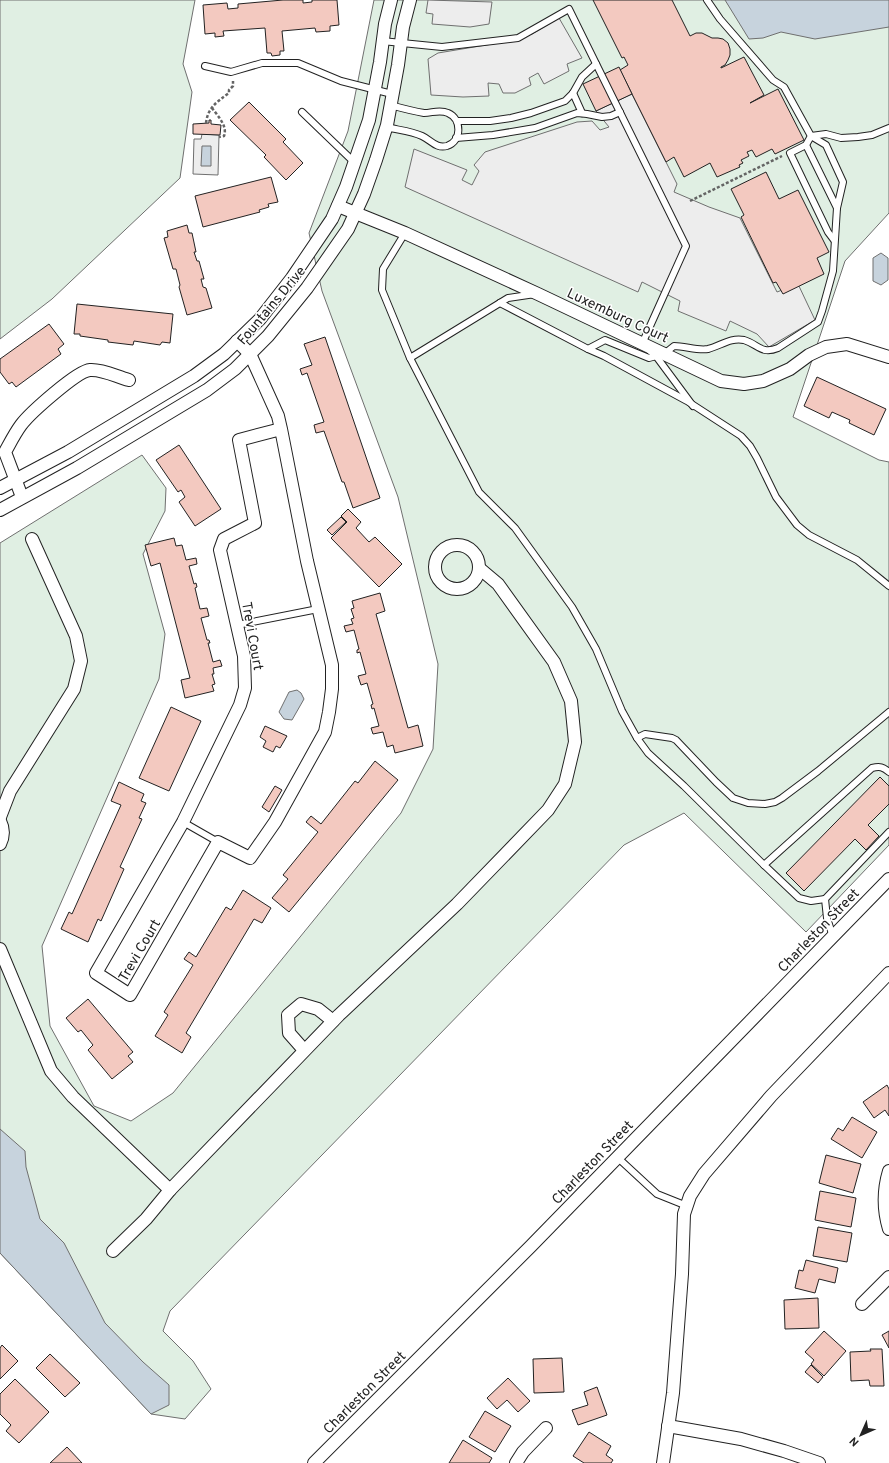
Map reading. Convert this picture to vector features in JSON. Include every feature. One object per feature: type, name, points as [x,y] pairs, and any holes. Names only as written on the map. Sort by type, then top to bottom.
[{"type":"street","name":"Fountains Drive","points":[[0,488],[68,452],[194,376],[224,354],[260,319],[292,278],[332,219],[338,206],[355,163],[369,120],[384,24],[391,0]]},
{"type":"street","name":"Fountains Drive","points":[[0,510],[77,468],[206,390],[235,369],[268,336],[307,288],[348,229],[364,194],[386,127],[403,27],[410,0]]},
{"type":"street","name":"Luxemburg Court","points":[[338,206],[405,233],[642,343],[660,355],[721,381],[744,384],[763,381],[790,369],[809,355],[826,347],[847,344],[889,357]]},
{"type":"street","points":[[218,842],[250,858],[275,822],[325,732],[330,712],[332,689],[332,665],[306,561],[278,416],[250,354],[237,341]]},
{"type":"street","points":[[22,497],[5,452],[22,424],[40,406],[81,373],[90,370],[101,371],[129,380]]},
{"type":"street","name":"Trevi Court","points":[[218,842],[130,995],[96,972],[183,822],[240,705],[245,688],[244,656],[220,550],[224,539],[255,523],[239,440],[281,429]]},
{"type":"street","points":[[0,817],[10,791],[74,689],[81,661],[76,636],[32,539]]},
{"type":"street","points":[[113,1251],[146,1219],[170,1190],[304,1050],[462,899],[548,810],[565,784],[575,742],[571,701],[554,662],[498,584],[479,568]]},
{"type":"street","points":[[0,799],[10,791]]},
{"type":"street","points":[[0,821],[4,833],[0,844]]},
{"type":"street","name":"Charleston Street","points":[[314,1463],[617,1157],[889,879]]},
{"type":"street","points":[[0,949],[51,1071],[73,1097],[170,1190]]},
{"type":"street","points":[[663,1463],[673,1394],[682,1274],[684,1214],[690,1196],[704,1174],[771,1096],[889,973]]},
{"type":"street","points":[[304,1050],[288,1033],[288,1015],[300,1004],[318,1009],[333,1021]]},
{"type":"street","points":[[889,1171],[884,1201],[889,1229]]},
{"type":"street","points":[[862,1304],[889,1277]]},
{"type":"street","points":[[668,1426],[741,1439],[819,1463]]},
{"type":"street","points":[[516,1463],[523,1452],[546,1428]]},
{"type":"lane","points":[[588,349],[605,340],[636,354],[649,358],[660,355],[674,346],[707,349],[727,341],[744,340],[764,351],[771,351],[812,327],[818,322],[822,311],[833,270],[837,208],[843,182],[826,145],[811,136],[784,87],[773,80],[720,19],[707,0]]},
{"type":"lane","points":[[382,41],[442,47],[518,38],[569,9],[686,246],[642,343]]},
{"type":"lane","points":[[205,66],[231,72],[262,63],[298,63],[341,81],[375,89],[391,100],[422,112],[431,113],[444,111],[449,113],[457,121],[459,126],[456,138],[452,143],[441,146],[435,145],[422,136],[386,127]]},
{"type":"lane","points":[[457,121],[490,121],[518,116],[564,101],[573,93],[582,77],[596,64]]},
{"type":"lane","points":[[573,93],[582,113]]},
{"type":"lane","points":[[302,112],[355,163]]},
{"type":"lane","points":[[456,138],[493,136],[535,128],[577,113],[602,118],[620,112]]},
{"type":"lane","points":[[811,136],[826,134],[841,138],[858,137],[872,135],[889,128]]},
{"type":"lane","points":[[811,136],[806,145],[790,153],[828,232],[834,240]]},
{"type":"lane","points":[[806,145],[837,208]]},
{"type":"lane","points":[[405,233],[383,269],[382,290],[410,358],[479,492],[515,528],[572,606],[596,649],[622,711],[637,738],[648,753],[799,898],[811,901],[825,899],[889,832]]},
{"type":"lane","points":[[410,358],[508,298],[538,294]]},
{"type":"lane","points":[[500,303],[611,360],[722,422],[741,436],[750,446],[776,497],[797,525],[809,535],[856,560],[889,586]]},
{"type":"lane","points":[[660,355],[693,406]]},
{"type":"lane","points":[[237,625],[318,609]]},
{"type":"lane","points":[[637,738],[645,734],[672,738],[676,740],[733,798],[748,803],[765,804],[775,802],[782,798],[818,771],[889,712]]},
{"type":"lane","points":[[764,865],[872,768],[878,766],[889,772]]},
{"type":"lane","points":[[183,822],[218,842]]},
{"type":"lane","points":[[825,899],[827,918],[833,937]]},
{"type":"lane","points":[[617,1157],[657,1194],[687,1206]]},
{"type":"path","points":[[206,123],[207,115],[212,108],[216,103],[229,94],[233,86],[231,72]]},
{"type":"path","points":[[212,108],[222,121],[225,130],[224,136],[219,137]]},
{"type":"path","points":[[690,201],[790,153]]},
{"type":"green space","points":[[0,0],[195,0],[183,64],[192,92],[180,178],[52,299],[0,339]]},
{"type":"green space","points":[[374,0],[889,0],[889,213],[845,261],[793,417],[879,460],[889,462],[889,845],[806,932],[684,813],[624,845],[170,1311],[163,1331],[193,1361],[211,1389],[185,1419],[151,1414],[0,1253],[0,543],[142,455],[166,488],[165,511],[143,554],[165,634],[159,679],[42,946],[50,1026],[94,1106],[131,1121],[173,1093],[401,813],[433,749],[438,664],[398,497],[322,291],[309,233],[348,131]]},
{"type":"shaded area","points":[[428,0],[492,2],[489,24],[470,27],[432,24],[433,14],[426,13]]},
{"type":"shaded area","points":[[725,0],[889,0],[889,27],[815,39],[781,32],[763,38],[749,39]]},
{"type":"shaded area","points":[[559,18],[582,58],[567,64],[569,71],[544,84],[538,73],[529,78],[531,85],[515,93],[503,93],[499,84],[488,83],[489,96],[463,97],[431,95],[428,59],[438,53],[510,41],[532,34]]},
{"type":"shaded area","points":[[632,94],[677,184],[674,192],[740,218],[777,292],[798,284],[815,320],[769,347],[757,334],[730,321],[726,331],[678,311],[680,301],[642,282],[638,292],[405,187],[414,149],[467,170],[462,180],[472,185],[479,171],[474,165],[485,152],[577,122],[592,121],[600,130],[609,127],[596,111]]},
{"type":"shaded area","points":[[202,134],[219,135],[218,175],[193,174],[194,139],[201,139]]},
{"type":"shaded area","points":[[202,146],[211,146],[211,166],[201,166]]},
{"type":"shaded area","points":[[881,253],[888,258],[888,280],[881,285],[873,281],[873,258]]},
{"type":"shaded area","points":[[297,690],[301,693],[304,699],[292,720],[284,719],[279,712],[289,692]]},
{"type":"shaded area","points":[[0,1129],[25,1151],[26,1167],[40,1219],[64,1243],[105,1323],[143,1362],[169,1385],[169,1405],[151,1414],[0,1253]]},
{"type":"building","points":[[283,0],[303,0],[303,3],[312,2],[312,0],[337,0],[339,25],[330,26],[330,31],[316,32],[315,28],[282,31],[284,51],[280,51],[280,55],[272,56],[271,53],[267,53],[265,28],[223,31],[224,36],[215,37],[215,33],[205,34],[203,5],[227,3],[228,9],[238,8],[238,4]]},
{"type":"building","points":[[593,0],[672,0],[690,36],[696,33],[702,33],[712,38],[723,39],[728,43],[730,55],[725,65],[721,68],[744,57],[764,95],[750,103],[778,89],[804,140],[775,154],[772,149],[756,157],[752,150],[747,152],[749,156],[741,160],[743,163],[739,165],[740,167],[717,177],[710,163],[684,177],[674,157],[666,162],[620,70],[628,65],[624,57],[622,58]]},
{"type":"building","points":[[619,67],[632,94],[596,111],[583,84]]},
{"type":"building","points":[[249,102],[286,139],[283,142],[303,163],[286,180],[264,157],[266,155],[230,120]]},
{"type":"building","points":[[209,120],[211,120],[211,124],[221,125],[220,135],[193,134],[193,124],[209,123]]},
{"type":"building","points":[[766,172],[779,199],[798,190],[829,252],[817,258],[824,274],[783,294],[776,282],[773,283],[741,217],[744,215],[731,189]]},
{"type":"building","points":[[271,177],[278,202],[268,204],[269,207],[259,210],[260,212],[203,227],[195,196]]},
{"type":"building","points":[[187,225],[189,233],[192,233],[196,252],[194,252],[197,261],[199,261],[204,279],[201,279],[203,287],[206,288],[212,308],[187,315],[179,287],[180,285],[176,269],[173,269],[164,238],[168,237],[167,231]]},
{"type":"building","points":[[77,304],[173,314],[170,343],[162,342],[160,345],[134,341],[133,345],[108,342],[108,340],[74,334]]},
{"type":"building","points":[[49,324],[64,344],[58,349],[61,354],[16,387],[12,382],[9,384],[0,372],[0,359]]},
{"type":"building","points":[[325,337],[380,498],[353,508],[324,431],[316,433],[314,425],[324,422],[307,373],[302,375],[300,369],[312,365],[304,344]]},
{"type":"building","points":[[817,377],[886,409],[874,435],[849,423],[850,420],[832,412],[829,418],[804,406]]},
{"type":"building","points":[[179,445],[221,509],[195,526],[179,502],[185,497],[181,490],[178,492],[156,460]]},
{"type":"building","points":[[348,509],[361,522],[356,528],[369,542],[375,537],[402,564],[379,587],[331,538],[347,522],[341,516]]},
{"type":"building","points":[[341,517],[346,522],[332,535],[327,530]]},
{"type":"building","points":[[174,538],[176,546],[182,545],[186,560],[196,558],[197,564],[189,566],[194,584],[196,583],[197,587],[195,588],[200,609],[207,608],[209,616],[201,618],[207,640],[209,640],[210,643],[208,643],[213,662],[220,660],[222,666],[213,668],[214,674],[212,674],[215,684],[212,685],[214,691],[185,698],[181,680],[190,678],[160,563],[151,566],[145,545]]},
{"type":"building","points":[[380,593],[385,611],[376,614],[408,728],[418,725],[423,746],[395,753],[393,745],[387,747],[383,732],[373,734],[371,728],[379,726],[374,708],[372,709],[371,705],[373,704],[367,683],[361,685],[358,676],[366,674],[360,652],[357,653],[357,650],[359,649],[354,630],[346,632],[344,626],[353,624],[351,619],[354,618],[351,609],[354,608],[352,601]]},
{"type":"building","points":[[171,707],[201,721],[169,791],[139,778]]},
{"type":"building","points":[[265,726],[287,736],[280,748],[276,746],[273,752],[263,747],[266,741],[260,737]]},
{"type":"building","points":[[375,761],[398,780],[289,912],[272,898],[288,879],[283,875],[318,832],[306,822],[311,816],[321,824],[355,781],[358,783]]},
{"type":"building","points":[[880,777],[889,786],[889,804],[868,825],[879,836],[866,850],[855,839],[804,891],[786,873]]},
{"type":"building","points":[[119,782],[144,794],[141,801],[146,803],[139,818],[142,819],[120,867],[124,869],[101,921],[98,919],[88,942],[61,929],[69,912],[72,914],[121,805],[111,801]]},
{"type":"building","points":[[275,786],[282,790],[269,812],[262,807]]},
{"type":"building","points":[[243,890],[271,908],[262,923],[254,919],[186,1033],[191,1037],[182,1053],[155,1036],[168,1015],[164,1012],[193,965],[184,959],[189,952],[196,957],[226,907],[231,910]]},
{"type":"building","points":[[88,999],[133,1052],[128,1056],[133,1062],[112,1079],[88,1050],[93,1045],[81,1030],[78,1032],[66,1018]]},
{"type":"building","points":[[887,1085],[889,1089],[889,1116],[885,1110],[874,1118],[863,1102]]},
{"type":"building","points":[[852,1117],[877,1132],[862,1158],[831,1139],[838,1128],[843,1131]]},
{"type":"building","points":[[826,1155],[861,1164],[853,1193],[819,1183]]},
{"type":"building","points":[[820,1191],[856,1198],[851,1227],[815,1220]]},
{"type":"building","points":[[818,1227],[852,1233],[847,1262],[813,1256]]},
{"type":"building","points":[[806,1260],[838,1268],[835,1283],[819,1279],[815,1293],[795,1288],[799,1270],[803,1271]]},
{"type":"building","points":[[818,1298],[819,1328],[785,1329],[784,1300]]},
{"type":"building","points":[[824,1331],[846,1351],[824,1376],[811,1364],[814,1360],[805,1352]]},
{"type":"building","points":[[889,1331],[889,1348],[882,1335]]},
{"type":"building","points":[[2,1345],[18,1361],[0,1379],[0,1348]]},
{"type":"building","points":[[870,1349],[882,1349],[884,1386],[870,1386],[869,1380],[851,1381],[850,1352],[871,1351]]},
{"type":"building","points":[[50,1354],[80,1383],[65,1397],[36,1368]]},
{"type":"building","points":[[562,1358],[564,1392],[534,1393],[533,1359]]},
{"type":"building","points":[[811,1365],[823,1377],[818,1383],[805,1372]]},
{"type":"building","points":[[508,1378],[530,1401],[518,1412],[507,1400],[497,1409],[487,1398]]},
{"type":"building","points":[[15,1379],[49,1412],[19,1443],[6,1431],[11,1425],[0,1414],[0,1394]]},
{"type":"building","points":[[597,1387],[607,1415],[578,1425],[572,1410],[588,1405],[584,1392]]},
{"type":"building","points":[[485,1411],[511,1426],[495,1452],[469,1437]]},
{"type":"building","points":[[589,1432],[611,1446],[606,1455],[613,1460],[611,1463],[584,1463],[573,1456]]},
{"type":"building","points":[[463,1440],[492,1458],[489,1463],[449,1463]]},
{"type":"building","points":[[67,1447],[82,1463],[50,1463]]}]
